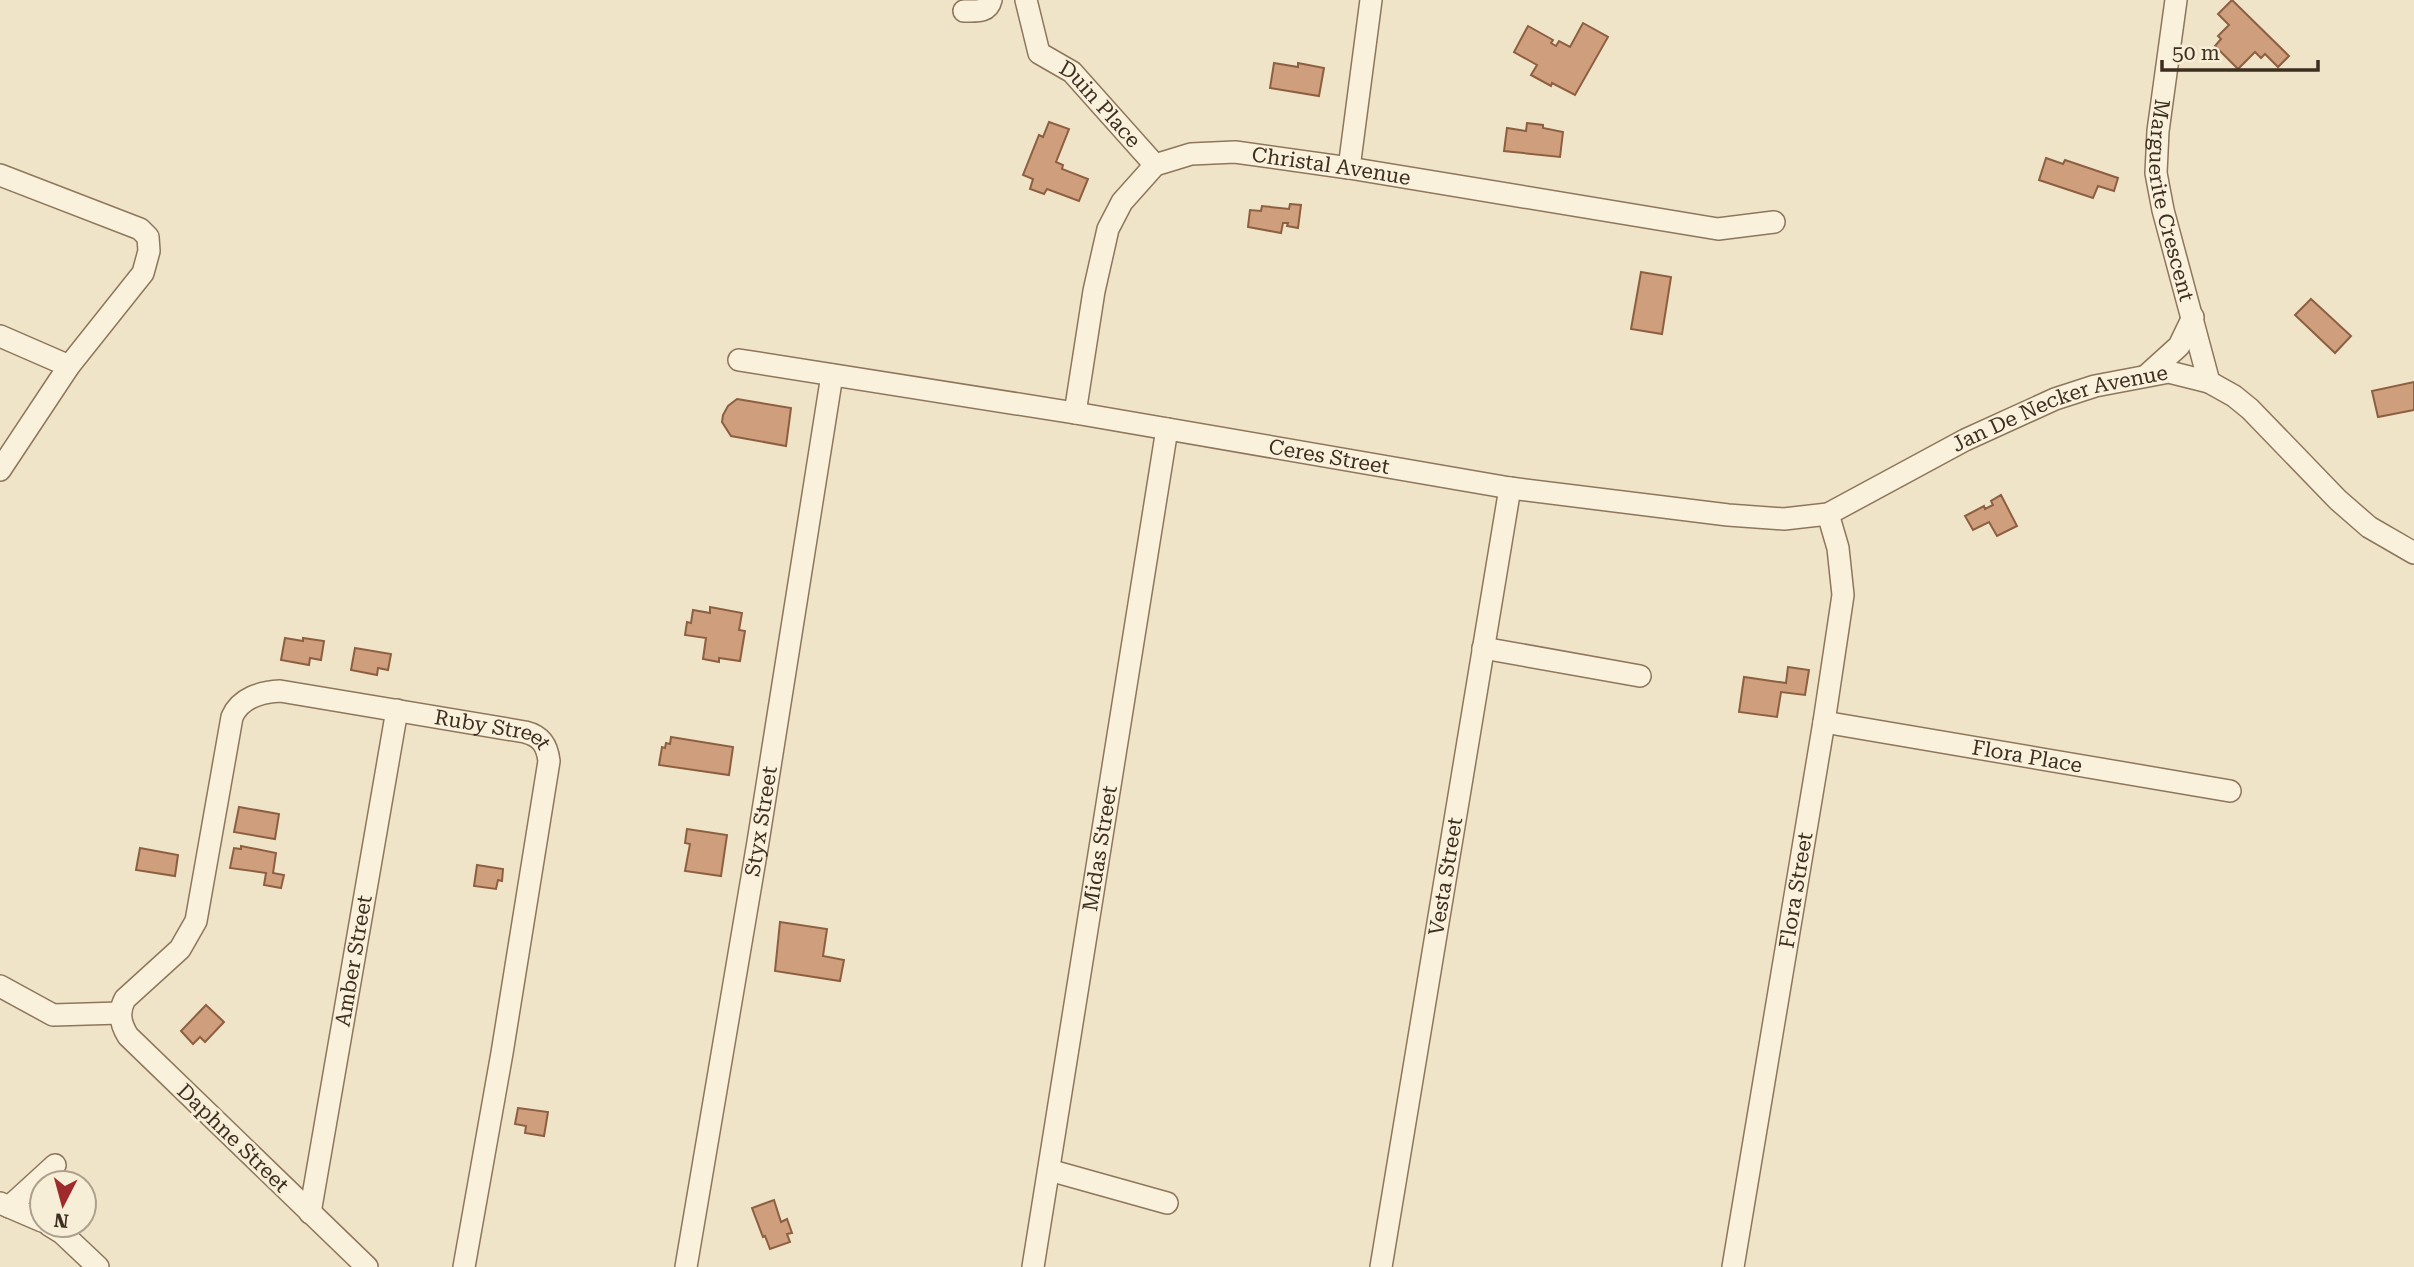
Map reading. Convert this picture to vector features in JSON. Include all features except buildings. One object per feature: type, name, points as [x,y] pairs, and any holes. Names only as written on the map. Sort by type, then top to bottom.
[{"type":"street","points":[[964,11],[982,11],[991,0]]},
{"type":"street","name":"Duin Place","points":[[1026,0],[1038,53],[1072,72],[1155,164]]},
{"type":"street","points":[[1349,168],[1371,0]]},
{"type":"street","name":"Marguerite Crescent","points":[[2176,0],[2158,131],[2156,173],[2163,211],[2210,382]]},
{"type":"street","name":"Christal Avenue","points":[[1155,164],[1214,151],[1349,168],[1718,229],[1774,222]]},
{"type":"street","points":[[1075,413],[1094,292],[1108,229],[1122,202],[1155,164]]},
{"type":"street","points":[[0,175],[124,221],[140,229],[148,237],[148,264],[144,273],[69,366],[0,470]]},
{"type":"street","name":"Marguerite Crescent","points":[[2147,374],[2179,346],[2193,317]]},
{"type":"street","points":[[0,336],[69,366]]},
{"type":"street","name":"Ceres Street","points":[[739,360],[1075,413],[1510,488],[1728,515],[1784,519],[1828,514]]},
{"type":"street","name":"Jan De Necker Avenue","points":[[1828,514],[1965,440],[2028,410],[2095,386],[2147,374],[2169,372],[2210,382],[2250,409],[2338,500],[2370,527],[2414,553]]},
{"type":"street","name":"Styx Street","points":[[686,1267],[758,842],[832,375]]},
{"type":"street","name":"Midas Street","points":[[1033,1267],[1167,429]]},
{"type":"street","name":"Vesta Street","points":[[1381,1267],[1510,488]]},
{"type":"street","name":"Flora Street","points":[[1733,1267],[1843,595],[1838,548],[1828,514]]},
{"type":"street","points":[[1483,648],[1640,676]]},
{"type":"street","name":"Ruby Street","points":[[123,1006],[180,949],[197,921],[228,734],[235,709],[257,694],[280,691],[531,733],[548,749],[549,761],[464,1267]]},
{"type":"street","name":"Amber Street","points":[[310,1213],[397,709]]},
{"type":"street","name":"Flora Place","points":[[1824,722],[2230,791]]},
{"type":"street","points":[[0,986],[53,1014],[123,1006]]},
{"type":"street","name":"Daphne Street","points":[[123,1006],[123,1028],[128,1036],[367,1267]]},
{"type":"street","points":[[28,1216],[4,1205],[55,1165]]},
{"type":"street","points":[[1049,1170],[1167,1203]]},
{"type":"street","points":[[68,1239],[98,1267]]}]
